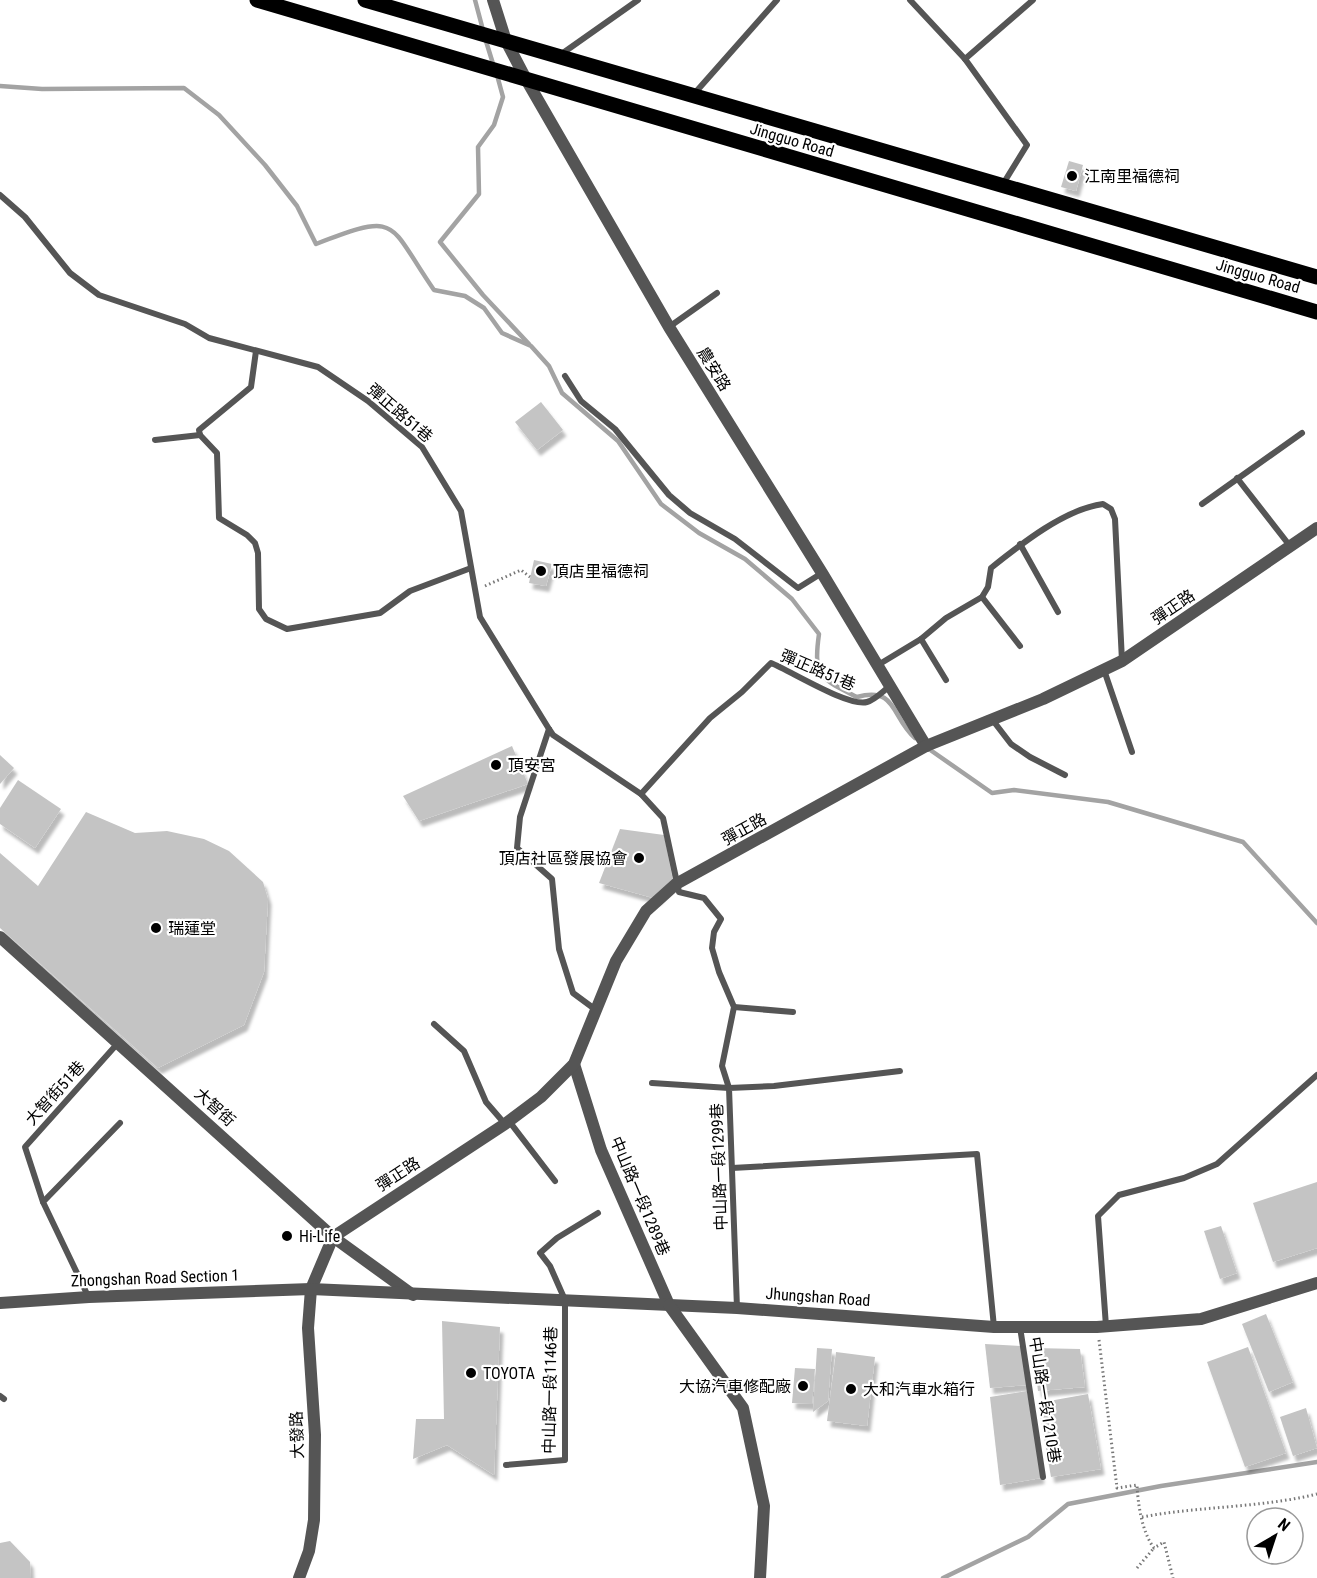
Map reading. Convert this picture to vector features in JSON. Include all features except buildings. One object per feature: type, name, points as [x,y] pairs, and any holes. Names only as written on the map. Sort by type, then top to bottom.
[{"type":"main road","name":"Jingguo Road","points":[[257,0],[1317,312]]},
{"type":"main road","name":"Jingguo Road","points":[[365,0],[1317,278]]},
{"type":"street","name":"農安路","points":[[493,0],[506,41],[527,81],[669,327],[822,573],[926,746]]},
{"type":"street","name":"彈正路","points":[[333,1237],[507,1122],[541,1097],[574,1064],[616,961],[646,911],[676,884],[926,746],[1043,699],[1122,661],[1317,528]]},
{"type":"street","name":"大智街","points":[[0,937],[119,1041],[333,1237],[414,1295]]},
{"type":"street","name":"中山路一段1289巷","points":[[574,1064],[601,1150],[669,1305],[743,1408],[764,1506],[760,1578]]},
{"type":"street","points":[[310,1289],[333,1237]]},
{"type":"street","name":"Jhungshan Road","points":[[310,1289],[737,1308],[994,1327],[1102,1327],[1201,1319],[1317,1283]]},
{"type":"street","name":"Zhongshan Road Section 1","points":[[0,1303],[89,1297],[310,1289]]},
{"type":"street","name":"大發路","points":[[299,1578],[309,1551],[314,1520],[315,1435],[308,1328],[310,1289]]},
{"type":"lane","points":[[559,56],[638,0]]},
{"type":"lane","points":[[693,95],[777,0]]},
{"type":"lane","points":[[910,0],[965,59],[1028,145],[1003,185]]},
{"type":"lane","points":[[965,59],[1034,0]]},
{"type":"lane","name":"彈正路51巷","points":[[0,195],[25,217],[70,273],[99,295],[185,324],[209,338],[318,367],[368,401],[422,447],[461,511],[480,617],[553,735],[641,794],[663,818],[676,884]]},
{"type":"lane","points":[[669,327],[717,293]]},
{"type":"lane","points":[[200,435],[200,430],[251,387],[256,351]]},
{"type":"lane","points":[[565,376],[581,401],[615,429],[669,495],[690,513],[735,538],[798,588],[822,573]]},
{"type":"lane","points":[[1202,504],[1302,433]]},
{"type":"lane","points":[[155,440],[200,435]]},
{"type":"lane","points":[[200,435],[217,453],[219,518],[247,535],[258,553],[259,609],[266,619],[287,629],[380,613],[410,591],[471,568]]},
{"type":"lane","points":[[1237,478],[1290,546]]},
{"type":"lane","points":[[878,665],[921,639],[946,618],[982,597],[988,587],[991,568],[1020,544],[1087,506],[1104,504],[1111,509],[1115,519],[1122,661]]},
{"type":"lane","points":[[1020,544],[1058,612]]},
{"type":"lane","points":[[982,597],[1020,646]]},
{"type":"lane","points":[[921,639],[946,680]]},
{"type":"lane","name":"彈正路51巷","points":[[641,794],[710,718],[742,692],[771,663],[794,672],[823,690],[861,702],[868,702],[890,686]]},
{"type":"lane","points":[[1104,670],[1132,752]]},
{"type":"lane","points":[[991,718],[1011,744],[1029,757],[1065,774]]},
{"type":"lane","points":[[549,729],[520,817],[517,848],[552,879],[559,948],[573,993],[596,1010]]},
{"type":"lane","points":[[652,1083],[729,1088],[722,1066],[734,1007],[712,948],[714,932],[722,919],[704,898],[679,892],[676,884]]},
{"type":"lane","points":[[734,1007],[793,1012]]},
{"type":"lane","points":[[434,1024],[464,1051],[486,1102],[507,1122],[555,1181]]},
{"type":"lane","name":"大智街51巷","points":[[43,1202],[37,1189],[26,1147],[119,1041]]},
{"type":"lane","name":"中山路一段1299巷","points":[[737,1308],[729,1088],[774,1086],[900,1071]]},
{"type":"lane","points":[[1102,1327],[1098,1216],[1119,1195],[1184,1178],[1217,1164],[1317,1075]]},
{"type":"lane","points":[[89,1297],[43,1202],[120,1124]]},
{"type":"lane","points":[[732,1168],[977,1154],[994,1327]]},
{"type":"lane","points":[[565,1300],[550,1266],[540,1253],[557,1238],[598,1213]]},
{"type":"lane","name":"中山路一段1146巷","points":[[507,1465],[565,1460],[565,1300]]},
{"type":"lane","name":"中山路一段1210巷","points":[[1020,1327],[1043,1477]]},
{"type":"path","points":[[475,591],[521,570],[530,577]]},
{"type":"path","points":[[1102,1327],[1117,1488],[1137,1485],[1142,1517],[1154,1548]]},
{"type":"path","points":[[1142,1517],[1186,1508],[1286,1502],[1317,1494]]},
{"type":"path","points":[[1137,1568],[1154,1548],[1164,1542],[1173,1578]]},
{"type":"waterway","points":[[475,0],[483,30]]},
{"type":"waterway","points":[[485,38],[494,67]]},
{"type":"waterway","points":[[497,75],[503,97],[494,125],[478,147],[479,194],[440,242],[483,295],[529,344]]},
{"type":"waterway","points":[[0,86],[42,89],[184,88],[219,115],[265,165],[297,206],[316,244],[364,228],[378,226],[389,229],[408,249],[434,290],[465,296],[484,308],[502,333],[531,346],[549,366],[562,393],[618,441],[661,504],[699,533],[745,559],[792,599],[819,634],[817,659],[819,668],[827,680],[857,697],[870,695],[880,696],[887,700],[915,738]]},
{"type":"waterway","points":[[926,747],[992,793],[1014,790],[1108,802],[1243,842],[1317,923]]},
{"type":"waterway","points":[[943,1578],[1028,1537],[1068,1504],[1161,1486],[1317,1462]]},
{"type":"place","name":"江南里福德祠","points":[[1072,176]]},
{"type":"place","name":"頂店里福德祠","points":[[541,571]]},
{"type":"place","name":"頂安宮","points":[[496,765]]},
{"type":"place","name":"頂店社區發展協會","points":[[639,858]]},
{"type":"place","name":"瑞蓮堂","points":[[156,928]]},
{"type":"place","name":"Hi-Life","points":[[287,1236]]},
{"type":"place","name":"TOYOTA","points":[[471,1373]]},
{"type":"place","name":"大協汽車修配廠","points":[[803,1386]]},
{"type":"place","name":"大和汽車水箱行","points":[[851,1389]]}]
